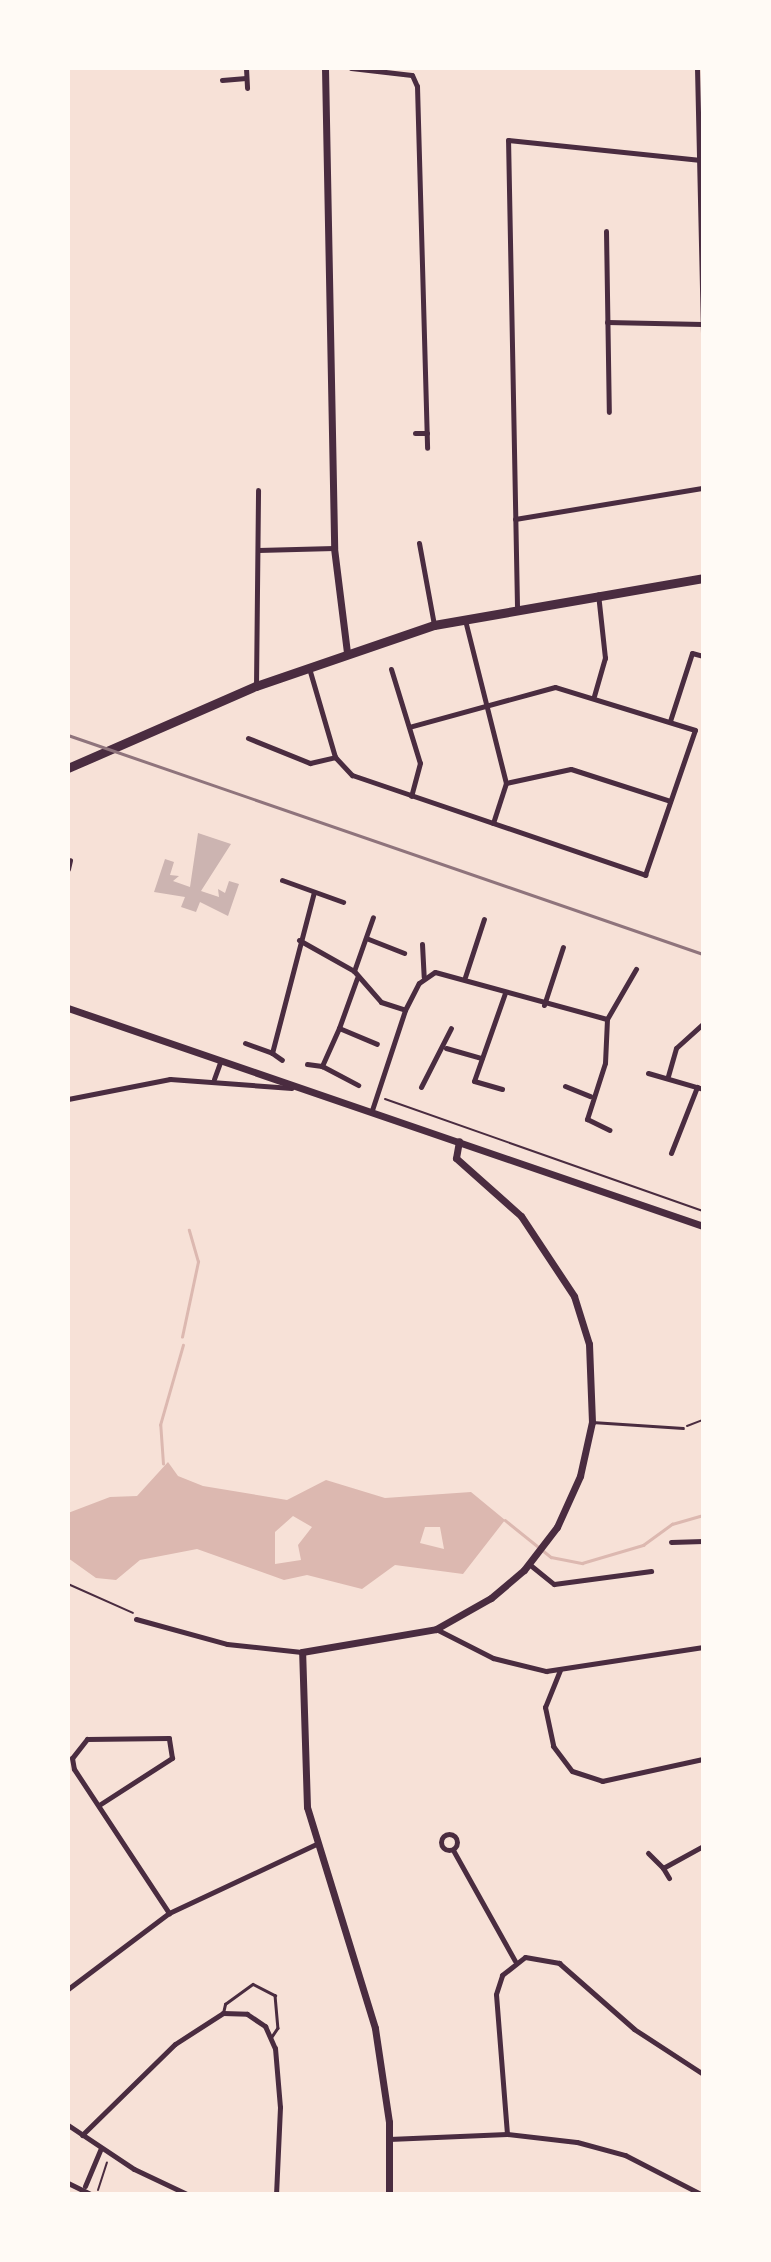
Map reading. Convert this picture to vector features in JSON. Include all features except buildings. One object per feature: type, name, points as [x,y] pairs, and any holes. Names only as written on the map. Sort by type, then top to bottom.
[{"type":"main road","points":[[68,768],[256,686],[347,652],[434,625],[517,606],[703,578]]},
{"type":"street","points":[[246,68],[247,88]]},
{"type":"street","points":[[324,68],[334,548],[347,652]]},
{"type":"street","points":[[352,68],[412,75],[417,86],[427,449]]},
{"type":"street","points":[[697,68],[703,342]]},
{"type":"street","points":[[222,80],[246,78]]},
{"type":"street","points":[[517,606],[508,140],[700,160]]},
{"type":"street","points":[[606,231],[609,412]]},
{"type":"street","points":[[607,323],[702,324]]},
{"type":"street","points":[[415,433],[427,433]]},
{"type":"street","points":[[514,519],[703,488]]},
{"type":"street","points":[[256,686],[258,490]]},
{"type":"street","points":[[419,543],[434,625]]},
{"type":"street","points":[[258,550],[334,548]]},
{"type":"street","points":[[594,696],[605,658],[598,594]]},
{"type":"street","points":[[465,618],[506,783],[493,823]]},
{"type":"street","points":[[670,721],[692,653],[703,656]]},
{"type":"street","points":[[308,667],[335,757],[352,775],[645,875],[695,730],[594,696],[555,687],[409,727]]},
{"type":"street","points":[[391,669],[421,768],[411,796]]},
{"type":"street","points":[[248,738],[310,763],[335,757]]},
{"type":"street","points":[[506,783],[571,769],[670,801]]},
{"type":"street","points":[[68,869],[70,860]]},
{"type":"street","points":[[282,880],[343,902]]},
{"type":"street","points":[[272,1053],[299,940],[314,892]]},
{"type":"street","points":[[354,971],[373,917]]},
{"type":"street","points":[[465,977],[484,919]]},
{"type":"street","points":[[366,938],[404,953]]},
{"type":"street","points":[[299,940],[354,971],[357,978],[381,1002],[405,1010]]},
{"type":"street","points":[[372,1110],[405,1010],[424,977],[422,944]]},
{"type":"street","points":[[544,1005],[563,947]]},
{"type":"street","points":[[610,1130],[587,1119],[590,1096],[605,1063],[607,1019],[636,969]]},
{"type":"street","points":[[424,977],[465,977],[544,1005],[607,1019]]},
{"type":"street","points":[[322,1066],[357,978]]},
{"type":"street","points":[[502,1089],[474,1081],[505,993]]},
{"type":"street","points":[[68,1008],[372,1110],[703,1226]]},
{"type":"street","points":[[668,1076],[677,1048],[703,1024]]},
{"type":"street","points":[[339,1028],[377,1044]]},
{"type":"street","points":[[421,1087],[446,1048],[451,1028]]},
{"type":"street","points":[[245,1043],[272,1053],[282,1060]]},
{"type":"street","points":[[446,1048],[482,1058]]},
{"type":"street","points":[[214,1079],[221,1060]]},
{"type":"street","points":[[307,1064],[322,1066],[358,1085]]},
{"type":"street","points":[[648,1073],[668,1076],[700,1088],[671,1153]]},
{"type":"street","points":[[68,1099],[146,1081],[214,1079],[306,1090]]},
{"type":"street","points":[[565,1086],[590,1096]]},
{"type":"street","points":[[139,1619],[227,1644],[302,1652],[436,1629],[482,1604],[529,1564],[547,1542],[572,1498],[592,1422],[589,1344],[574,1296],[528,1223],[456,1158],[459,1141]]},
{"type":"street","points":[[671,1542],[703,1541]]},
{"type":"street","points":[[529,1564],[554,1584],[651,1571]]},
{"type":"street","points":[[436,1629],[502,1661],[560,1670],[703,1647]]},
{"type":"street","points":[[302,1652],[304,1782],[316,1844],[371,2008],[389,2139],[388,2194]]},
{"type":"street","points":[[560,1670],[545,1707],[553,1746],[572,1770],[602,1781],[703,1759]]},
{"type":"street","points":[[99,1805],[172,1758],[169,1738],[95,1737],[77,1744],[74,1769],[169,1913]]},
{"type":"street","points":[[68,1989],[169,1913],[316,1844]]},
{"type":"street","points":[[663,1868],[703,1846]]},
{"type":"street","points":[[453,1850],[515,1961]]},
{"type":"street","points":[[648,1853],[669,1878]]},
{"type":"street","points":[[507,2134],[496,1994],[515,1961],[535,1956],[559,1963],[634,2029],[703,2074]]},
{"type":"street","points":[[82,2135],[160,2056],[223,2013],[253,2016],[272,2037],[281,2107],[276,2194]]},
{"type":"street","points":[[68,2125],[110,2154],[187,2194]]},
{"type":"street","points":[[389,2139],[507,2134],[625,2155],[701,2194]]},
{"type":"street","points":[[85,2186],[101,2148]]},
{"type":"street","points":[[68,2183],[85,2186],[91,2194]]},
{"type":"lane","points":[[592,1422],[683,1427]]},
{"type":"lane","points":[[223,2013],[225,2004],[253,1984],[275,1995],[278,2028],[272,2037]]},
{"type":"path","points":[[377,1097],[703,1211]]},
{"type":"path","points":[[683,1427],[703,1420]]},
{"type":"path","points":[[68,1584],[139,1619]]},
{"type":"path","points":[[97,2194],[110,2154]]},
{"type":"shaded area","points":[[168,1462],[178,1476],[203,1486],[287,1500],[326,1480],[385,1498],[471,1492],[505,1520],[463,1574],[395,1565],[362,1589],[307,1575],[284,1580],[197,1549],[140,1560],[116,1580],[96,1578],[68,1558],[68,1513],[110,1497],[137,1496]],"holes":[[[293,1516],[312,1527],[298,1545],[301,1560],[275,1564],[275,1532]],[[425,1527],[440,1527],[444,1549],[420,1543]]]},
{"type":"waterway","points":[[182,1337],[198,1262],[189,1230]]},
{"type":"waterway","points":[[163,1464],[160,1425],[183,1345]]},
{"type":"waterway","points":[[505,1520],[551,1557],[582,1563],[643,1545],[672,1524],[703,1515]]},
{"type":"railway","points":[[68,735],[703,954]]}]
